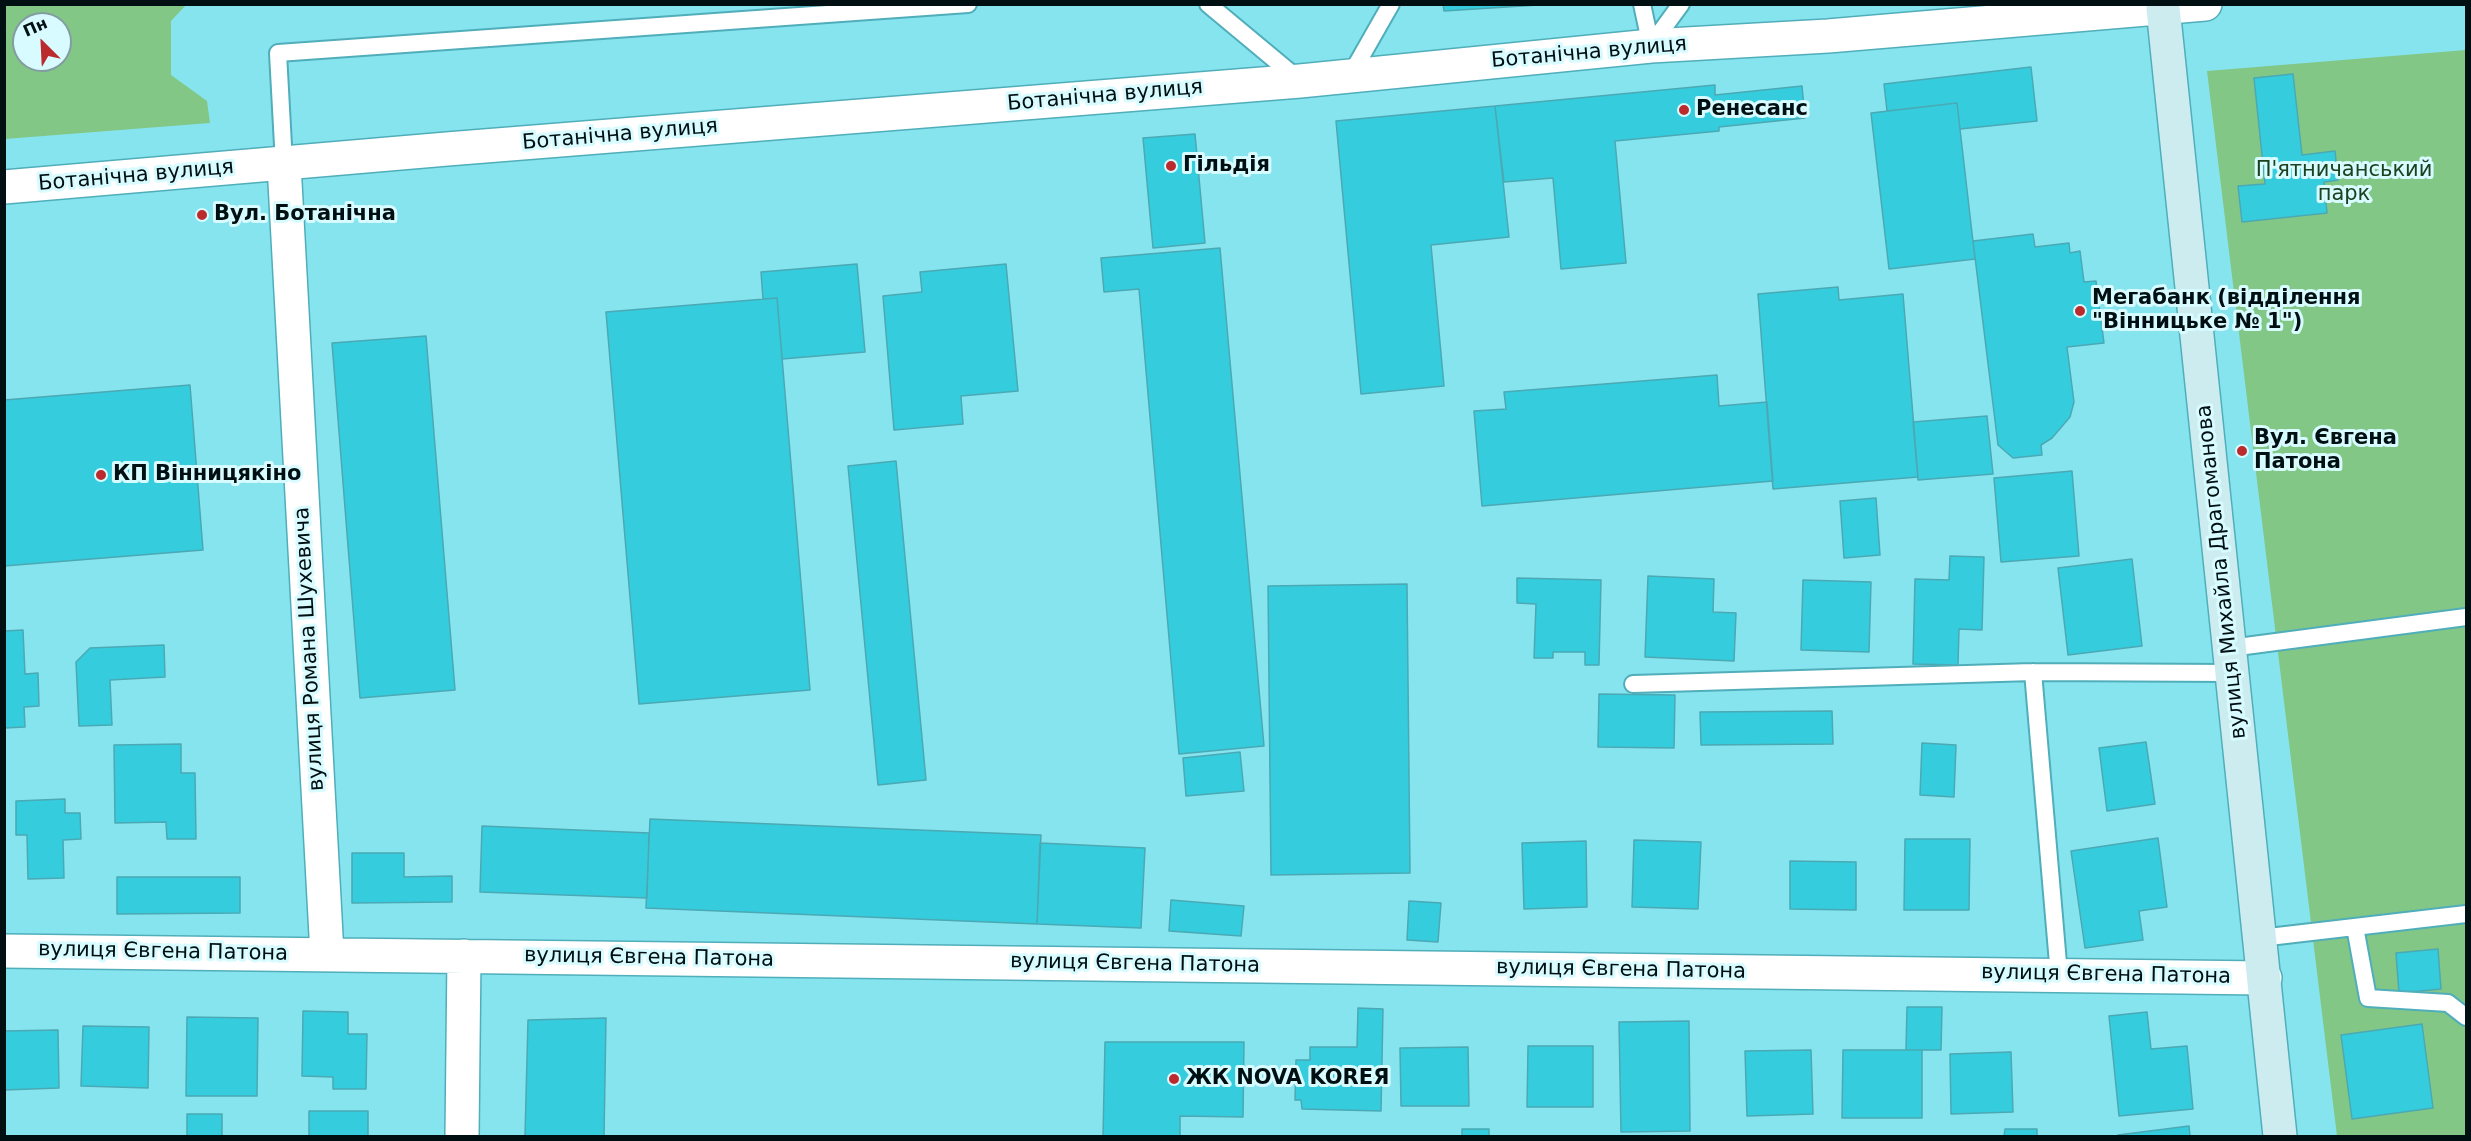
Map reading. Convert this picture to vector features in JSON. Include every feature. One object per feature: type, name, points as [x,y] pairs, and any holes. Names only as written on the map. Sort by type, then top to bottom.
[{"type":"street","name":"Ботанічна вулиця","points":[[4,187],[1300,81],[1651,46],[1828,36],[2038,11],[2205,4]]},
{"type":"street","name":"вулиця Михайла Драгоманова","points":[[2163,6],[2280,1137]]},
{"type":"street","name":"вулиця Романа Шухевича","points":[[284,164],[327,954]]},
{"type":"street","name":"вулиця Євгена Патона","points":[[4,951],[2265,978]]},
{"type":"street","points":[[462,1137],[464,956]]},
{"type":"lane","points":[[284,164],[278,53],[968,4]]},
{"type":"lane","points":[[1209,4],[1300,81]]},
{"type":"lane","points":[[1350,76],[1392,4]]},
{"type":"lane","points":[[1642,4],[1651,46]]},
{"type":"lane","points":[[1651,46],[1681,4]]},
{"type":"lane","points":[[1633,684],[2033,672],[2231,660],[2466,617]]},
{"type":"lane","points":[[2033,672],[2059,975]]},
{"type":"lane","points":[[2260,938],[2466,914]]},
{"type":"lane","points":[[2355,927],[2368,998],[2448,1003],[2466,1017]]},
{"type":"green space","points":[[5,4],[186,5],[171,21],[171,75],[207,101],[210,123],[5,139]]},
{"type":"green space","name":"П'ятничанський парк","points":[[2466,50],[2466,1136],[2337,1136],[2207,71]]},
{"type":"building","points":[[1443,4],[1554,4],[1444,11]]},
{"type":"building","points":[[2031,67],[2037,121],[1960,129],[1957,103],[1887,111],[1884,84]]},
{"type":"building","points":[[2293,74],[2302,155],[2335,151],[2338,180],[2324,182],[2327,213],[2242,222],[2238,186],[2265,184],[2254,78]]},
{"type":"building","points":[[1715,85],[1715,95],[1802,86],[1805,118],[1719,127],[1719,131],[1615,141],[1626,263],[1561,269],[1553,178],[1504,182],[1495,106]]},
{"type":"building","points":[[1957,103],[1975,259],[1889,269],[1871,113]]},
{"type":"building","points":[[1495,106],[1509,237],[1431,245],[1444,386],[1361,394],[1336,121]]},
{"type":"building","points":[[1195,134],[1205,243],[1153,248],[1143,138]]},
{"type":"building","points":[[2033,234],[2035,247],[2069,243],[2070,253],[2080,251],[2084,282],[2096,281],[2104,343],[2067,347],[2074,402],[2070,417],[2052,438],[2041,445],[2042,455],[2013,458],[1998,445],[1973,241]]},
{"type":"building","points":[[1220,248],[1264,746],[1179,754],[1139,289],[1104,292],[1101,258]]},
{"type":"building","points":[[857,264],[865,352],[782,359],[777,298],[763,299],[761,272]]},
{"type":"building","points":[[1006,264],[1018,391],[961,396],[963,424],[894,430],[883,296],[922,292],[920,272]]},
{"type":"building","points":[[1838,287],[1839,300],[1903,294],[1918,477],[1773,489],[1758,294]]},
{"type":"building","points":[[777,298],[810,690],[639,704],[606,312]]},
{"type":"building","points":[[426,336],[455,690],[360,698],[332,343]]},
{"type":"building","points":[[1717,375],[1719,406],[1767,402],[1773,481],[1482,506],[1474,411],[1506,409],[1504,392]]},
{"type":"building","name":"КП Вінницякіно","points":[[190,385],[203,550],[4,566],[4,400]]},
{"type":"building","points":[[1987,416],[1993,474],[1918,480],[1913,422]]},
{"type":"building","points":[[896,461],[926,780],[878,785],[848,466]]},
{"type":"building","points":[[2072,471],[2079,556],[2001,562],[1994,478]]},
{"type":"building","points":[[1876,498],[1880,555],[1844,558],[1840,501]]},
{"type":"building","points":[[1950,556],[1984,557],[1982,630],[1959,629],[1958,665],[1913,664],[1915,579],[1949,580]]},
{"type":"building","points":[[2132,559],[2142,646],[2068,655],[2058,568]]},
{"type":"building","points":[[1648,576],[1714,579],[1713,612],[1736,613],[1734,661],[1645,657]]},
{"type":"building","points":[[1517,578],[1601,580],[1599,665],[1585,665],[1585,652],[1553,652],[1553,658],[1534,658],[1536,604],[1517,603]]},
{"type":"building","points":[[1803,580],[1871,582],[1869,652],[1801,650]]},
{"type":"building","points":[[1407,584],[1410,873],[1271,875],[1268,586]]},
{"type":"building","points":[[23,630],[25,674],[38,673],[39,706],[24,707],[25,727],[4,728],[4,631]]},
{"type":"building","points":[[164,645],[165,677],[110,680],[112,725],[79,726],[76,662],[90,648]]},
{"type":"building","points":[[1599,694],[1675,695],[1674,748],[1598,747]]},
{"type":"building","points":[[1832,711],[1833,744],[1701,745],[1700,712]]},
{"type":"building","points":[[2146,742],[2155,804],[2107,811],[2099,748]]},
{"type":"building","points":[[1922,743],[1956,745],[1954,797],[1920,795]]},
{"type":"building","points":[[181,744],[181,773],[195,773],[196,839],[167,839],[166,822],[115,823],[114,745]]},
{"type":"building","points":[[1240,752],[1244,791],[1186,796],[1183,758]]},
{"type":"building","points":[[65,799],[65,813],[80,813],[81,839],[63,840],[64,878],[28,879],[27,835],[16,835],[16,801]]},
{"type":"building","points":[[650,819],[1041,835],[1037,924],[646,908]]},
{"type":"building","points":[[482,826],[649,833],[647,898],[480,892]]},
{"type":"building","points":[[2158,838],[2167,907],[2139,911],[2143,940],[2085,948],[2071,851]]},
{"type":"building","points":[[1905,839],[1970,839],[1969,910],[1904,910]]},
{"type":"building","points":[[1634,840],[1701,842],[1698,909],[1632,907]]},
{"type":"building","points":[[1586,841],[1587,907],[1524,909],[1522,843]]},
{"type":"building","points":[[1040,843],[1145,848],[1141,928],[1037,924]]},
{"type":"building","points":[[352,853],[404,853],[404,877],[452,876],[452,902],[352,903]]},
{"type":"building","points":[[1790,861],[1856,862],[1856,910],[1790,909]]},
{"type":"building","points":[[117,877],[240,877],[240,913],[117,914]]},
{"type":"building","points":[[1171,900],[1244,906],[1241,936],[1169,931]]},
{"type":"building","points":[[1409,901],[1441,903],[1438,942],[1407,940]]},
{"type":"building","points":[[2438,949],[2441,989],[2399,993],[2396,953]]},
{"type":"building","points":[[1907,1007],[1942,1007],[1941,1050],[1906,1050]]},
{"type":"building","points":[[1358,1008],[1383,1009],[1381,1111],[1302,1109],[1301,1100],[1295,1100],[1296,1060],[1310,1060],[1310,1047],[1357,1047]]},
{"type":"building","points":[[303,1011],[348,1012],[348,1034],[367,1034],[366,1089],[333,1089],[333,1077],[302,1076]]},
{"type":"building","points":[[2147,1012],[2151,1049],[2187,1046],[2193,1109],[2119,1116],[2109,1016]]},
{"type":"building","points":[[187,1017],[258,1018],[257,1096],[186,1096]]},
{"type":"building","points":[[606,1018],[604,1136],[525,1136],[528,1020]]},
{"type":"building","points":[[1689,1021],[1690,1131],[1621,1132],[1619,1022]]},
{"type":"building","points":[[2422,1024],[2433,1108],[2352,1119],[2341,1035]]},
{"type":"building","points":[[83,1026],[149,1027],[148,1088],[81,1086]]},
{"type":"building","points":[[58,1030],[59,1088],[4,1090],[4,1031]]},
{"type":"building","name":"ЖК NOVA KOREЯ","points":[[1105,1042],[1244,1042],[1243,1117],[1180,1116],[1180,1136],[1103,1136]]},
{"type":"building","points":[[1528,1046],[1593,1046],[1593,1107],[1527,1107]]},
{"type":"building","points":[[1468,1047],[1469,1106],[1401,1106],[1400,1048]]},
{"type":"building","points":[[1811,1050],[1813,1114],[1747,1116],[1745,1051]]},
{"type":"building","points":[[1843,1050],[1922,1050],[1922,1118],[1842,1118]]},
{"type":"building","points":[[2011,1052],[2013,1112],[1951,1114],[1950,1054]]},
{"type":"building","points":[[309,1111],[368,1111],[368,1136],[309,1136]]},
{"type":"building","points":[[187,1114],[222,1114],[222,1136],[187,1136]]},
{"type":"building","points":[[2189,1126],[2190,1136],[2118,1136],[2118,1135]]},
{"type":"building","points":[[1462,1129],[1489,1129],[1489,1136],[1462,1136]]},
{"type":"building","points":[[2005,1129],[2037,1129],[2037,1136],[2004,1136]]},
{"type":"place","name":"Ренесанс","points":[[1684,110]]},
{"type":"place","name":"Гільдія","points":[[1171,166]]},
{"type":"place","name":"Вул. Ботанічна","points":[[202,215]]},
{"type":"place","name":"Мегабанк (відділення \"Вінницьке № 1\")","points":[[2080,311]]},
{"type":"place","name":"Вул. Євгена Патона","points":[[2242,451]]},
{"type":"place","name":"КП Вінницякіно","points":[[101,475]]},
{"type":"place","name":"ЖК NOVA KOREЯ","points":[[1174,1079]]}]
